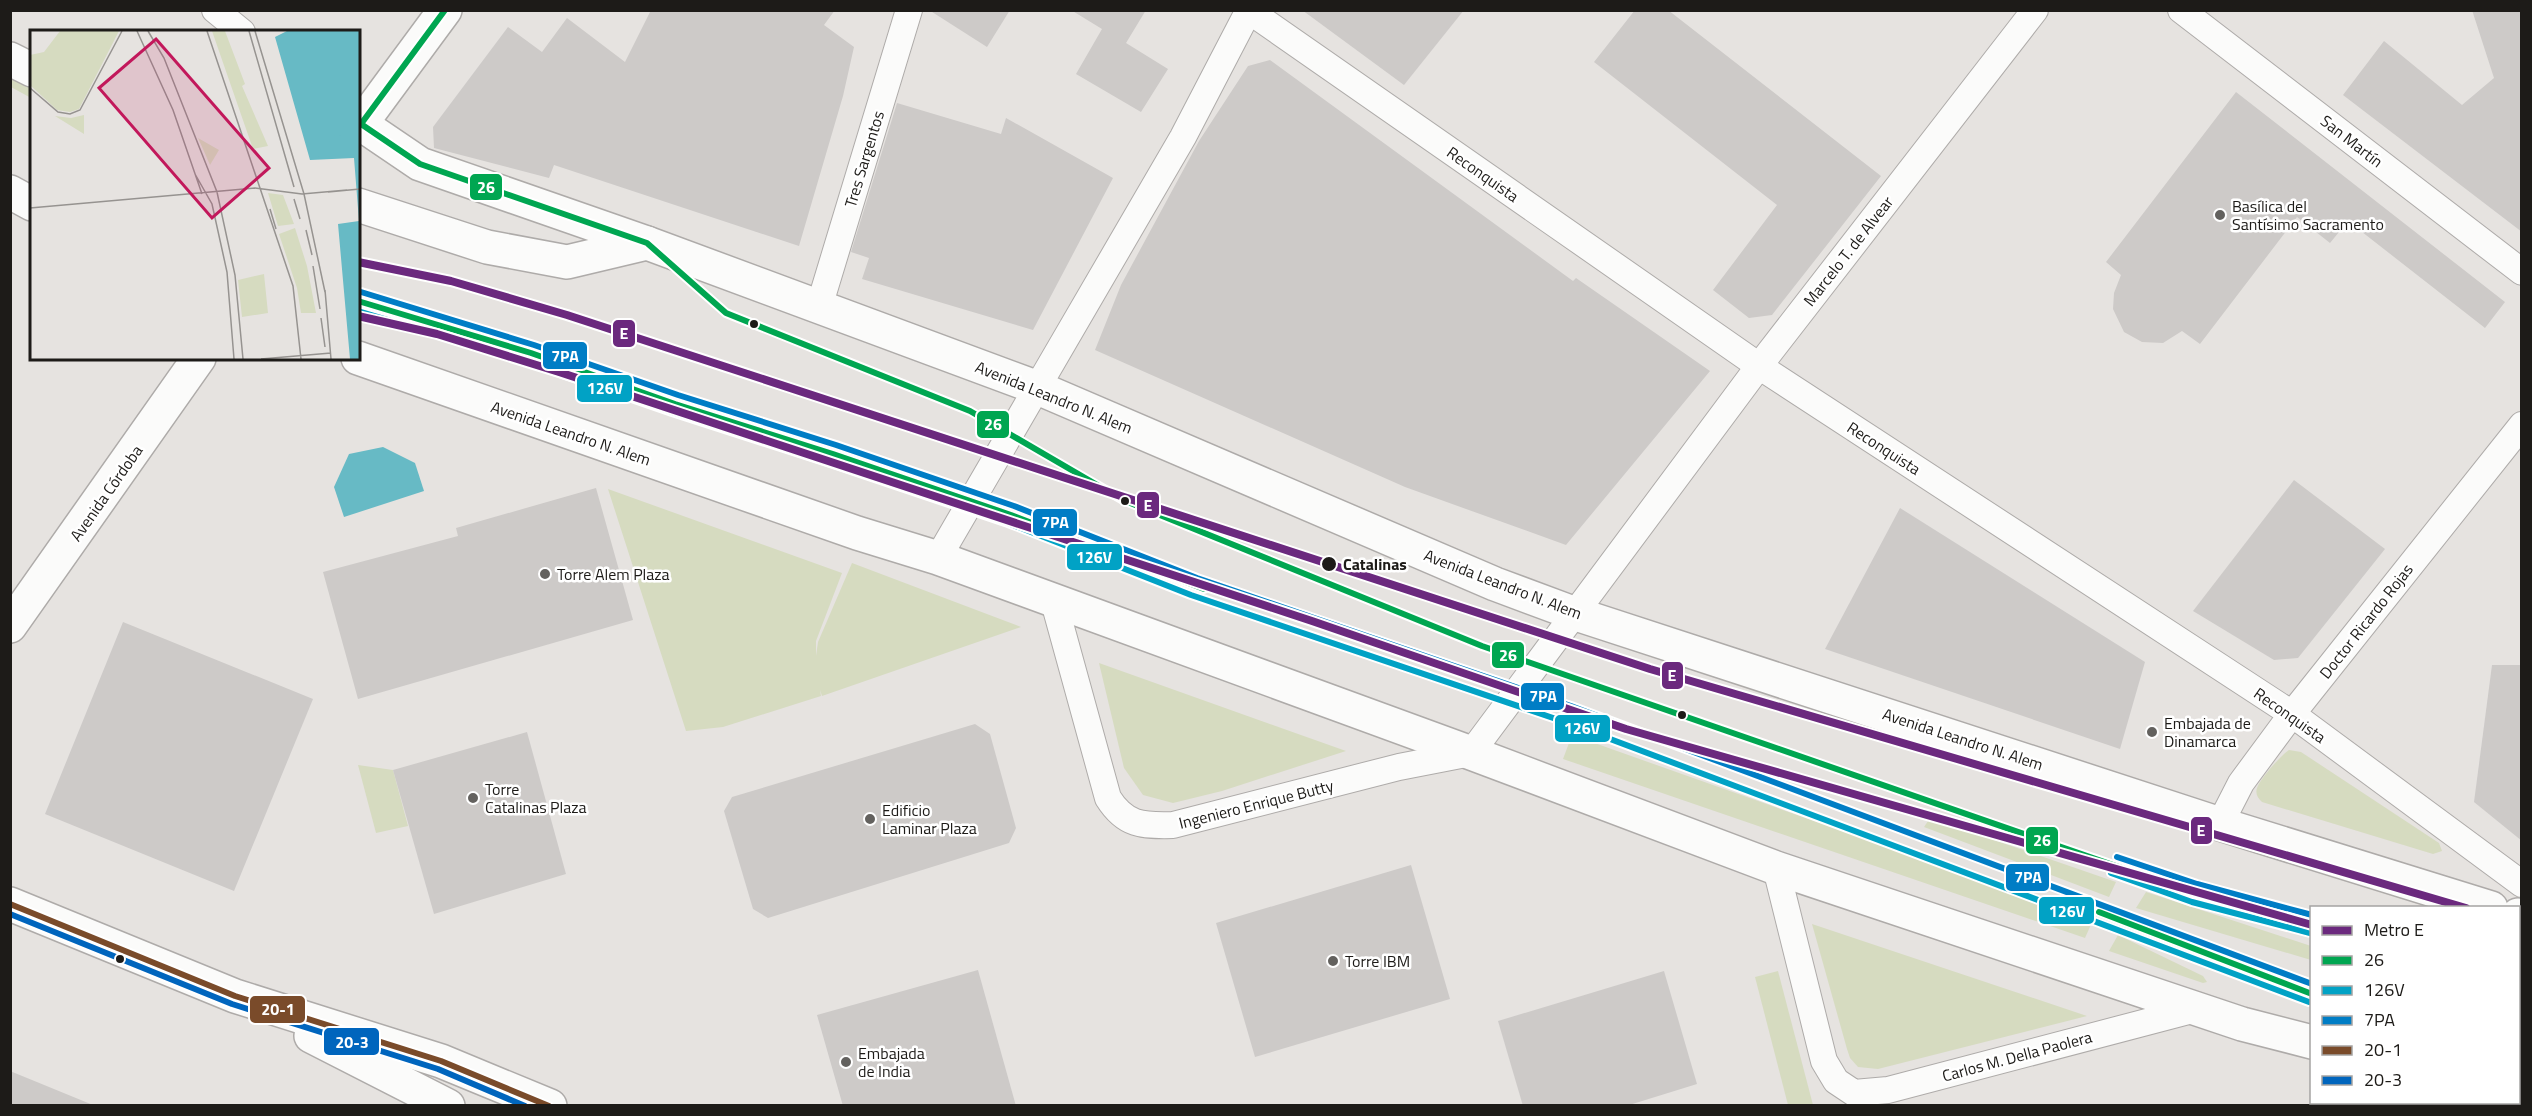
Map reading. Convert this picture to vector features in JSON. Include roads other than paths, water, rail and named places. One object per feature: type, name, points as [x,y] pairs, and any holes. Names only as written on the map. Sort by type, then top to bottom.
[{"type":"main road","points":[[360,124],[445,10]]},
{"type":"main road","points":[[10,59],[30,69]]},
{"type":"main road","name":"Avenida Leandro N. Alem","points":[[360,126],[420,164],[647,243],[1038,388],[1495,584],[1573,613],[2220,824],[2485,906]]},
{"type":"main road","points":[[10,192],[30,203]]},
{"type":"main road","points":[[360,207],[487,247],[567,262],[647,243]]},
{"type":"main road","name":"Avenida Leandro N. Alem","points":[[360,359],[857,533],[938,558],[1776,867],[2242,1024],[2310,1041]]},
{"type":"main road","name":"Avenida Córdoba","points":[[10,626],[198,360]]},
{"type":"main road","points":[[10,904],[235,996],[441,1061],[550,1106]]},
{"type":"main road","points":[[235,996],[448,1106]]},
{"type":"street","points":[[215,10],[240,30]]},
{"type":"street","name":"Tres Sargentos","points":[[819,307],[909,10]]},
{"type":"street","name":"Marcelo T. de Alvear","points":[[1471,753],[1759,366],[2035,10]]},
{"type":"street","name":"San Martín","points":[[2181,10],[2522,272]]},
{"type":"street","points":[[938,558],[1184,137],[1249,11]]},
{"type":"street","name":"Reconquista","points":[[1249,11],[1759,366],[2292,714],[2522,884]]},
{"type":"street","name":"Doctor Ricardo Rojas","points":[[2220,824],[2241,783],[2292,714],[2522,425]]},
{"type":"street","name":"Ingeniero Enrique Butty","points":[[1054,602],[1108,798],[1117,812],[1130,821],[1150,826],[1173,825],[1399,767],[1471,753]]},
{"type":"street","name":"Carlos M. Della Paolera","points":[[1776,867],[1819,1048],[1839,1093],[1888,1090],[2200,1008]]},
{"type":"water","points":[[383,447],[415,463],[424,491],[344,517],[334,487],[349,454]]},
{"type":"metro line","name":"E","points":[[360,262],[451,281],[567,315],[1650,669],[2459,906]]},
{"type":"metro line","name":"E","points":[[360,316],[437,334],[559,372],[1312,621],[1626,729],[2310,924]]},
{"type":"place","name":"Basílica del Santísimo Sacramento","points":[[2220,215]]},
{"type":"place","name":"Catalinas","points":[[1329,564]]},
{"type":"place","name":"Torre Alem Plaza","points":[[545,574]]},
{"type":"place","name":"Embajada de Dinamarca","points":[[2152,732]]},
{"type":"place","name":"Torre Catalinas Plaza","points":[[473,798]]},
{"type":"place","name":"Edificio Laminar Plaza","points":[[870,819]]},
{"type":"place","name":"Torre IBM","points":[[1333,961]]},
{"type":"place","name":"Embajada de India","points":[[846,1062]]}]
